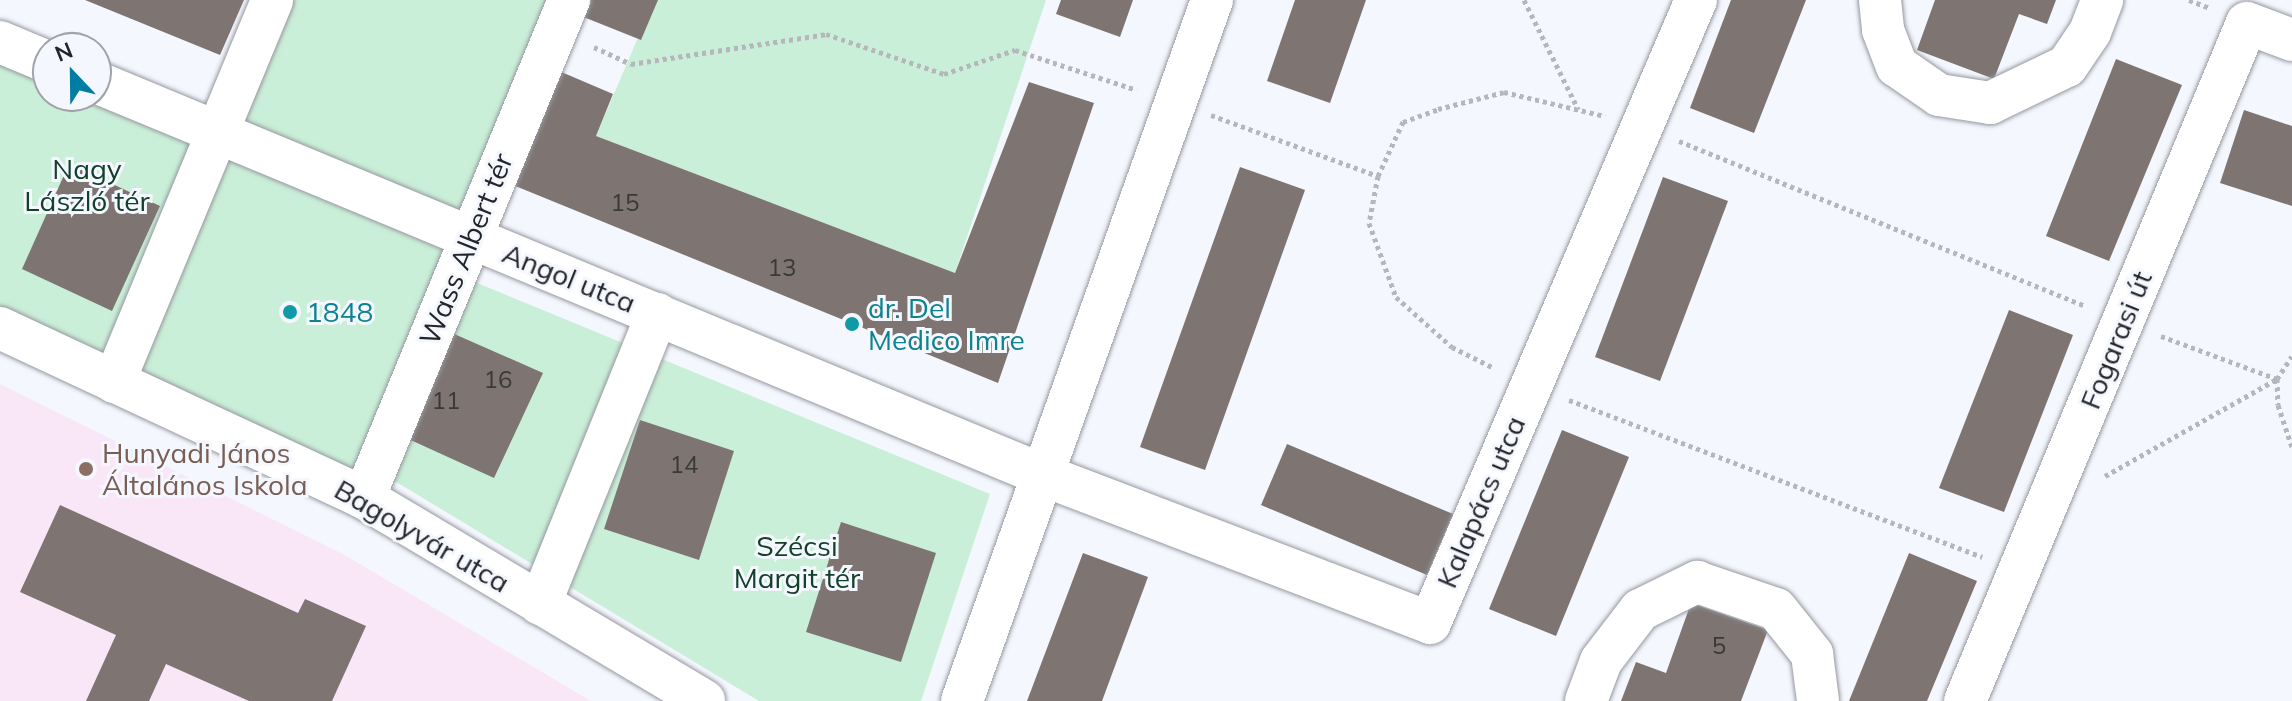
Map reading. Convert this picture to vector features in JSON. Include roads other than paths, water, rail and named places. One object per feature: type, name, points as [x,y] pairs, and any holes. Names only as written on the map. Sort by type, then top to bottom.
[{"type":"street","points":[[114,382],[272,0]]},
{"type":"street","points":[[962,701],[1212,0]]},
{"type":"street","name":"Kalapács utca","points":[[1043,475],[1430,623],[1696,0]]},
{"type":"street","points":[[1880,0],[1883,30],[1897,66],[1939,95],[1990,103],[2067,66],[2090,32],[2102,0]]},
{"type":"street","name":"Wass Albert tér","points":[[364,498],[563,15]]},
{"type":"street","name":"Fogarasi út","points":[[1965,701],[2247,23],[2292,40]]},
{"type":"street","name":"Angol utca","points":[[112,89],[1043,475]]},
{"type":"street","points":[[540,604],[657,314]]},
{"type":"street","name":"Bagolyvár utca","points":[[0,328],[364,498],[704,701]]},
{"type":"street","points":[[1586,701],[1601,661],[1640,610],[1697,582],[1776,609],[1812,654],[1818,701]]},
{"type":"place","name":"1848","points":[[290,312]]},
{"type":"place","name":"dr. Del Medico Imre","points":[[852,324]]},
{"type":"place","name":"Hunyadi János Általános Iskola","points":[[86,469]]},
{"type":"park label","name":"Nagy László tér","points":[[87,185]]},
{"type":"park label","name":"Szécsi Margit tér","points":[[797,562]]}]
